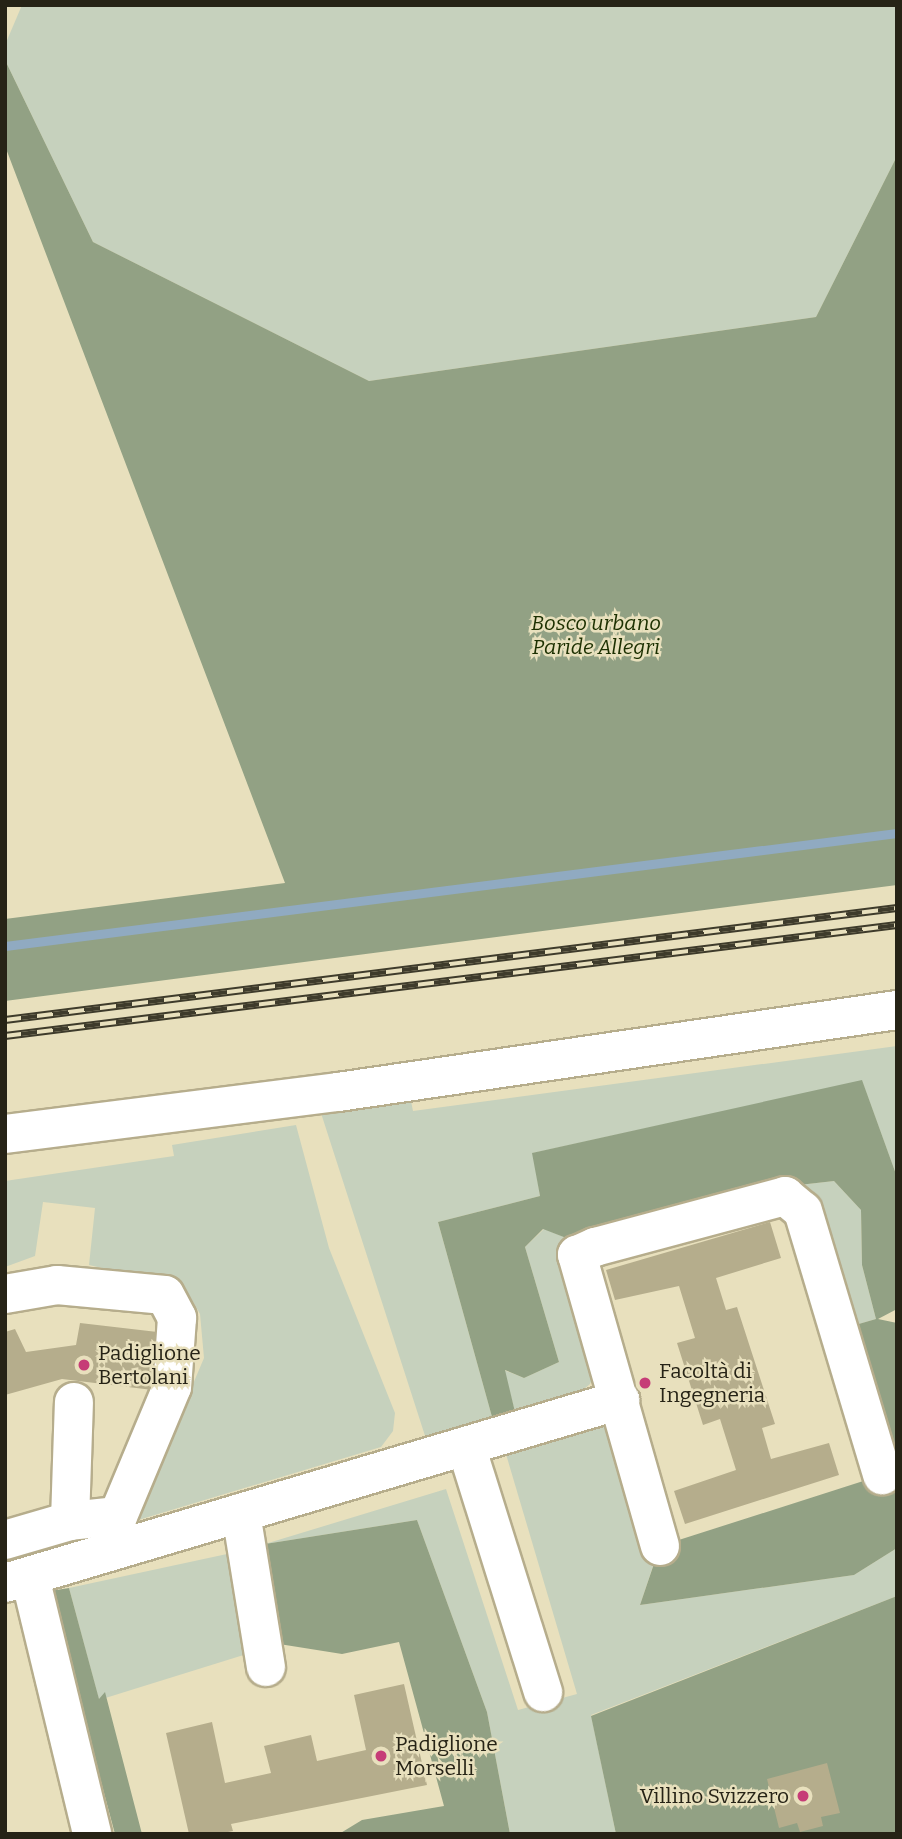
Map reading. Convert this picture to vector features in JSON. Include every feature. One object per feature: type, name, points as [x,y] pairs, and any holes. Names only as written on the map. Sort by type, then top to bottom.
[{"type":"street","points":[[5,1134],[338,1092],[897,1010]]},
{"type":"street","points":[[660,1546],[577,1255],[785,1196],[803,1211],[882,1475]]},
{"type":"street","points":[[5,1294],[57,1285],[165,1294],[177,1318],[172,1387],[118,1516],[70,1521],[5,1540]]},
{"type":"street","points":[[92,1834],[18,1580],[620,1400]]},
{"type":"street","points":[[70,1521],[74,1402]]},
{"type":"street","points":[[466,1446],[542,1692]]},
{"type":"street","points":[[241,1513],[266,1667]]},
{"type":"green space","points":[[22,5],[897,5],[897,156],[816,317],[369,381],[93,242],[5,60],[5,45]]},
{"type":"green space","name":"Bosco urbano Paride Allegri","points":[[5,60],[93,242],[369,381],[816,317],[897,156],[897,885],[5,1001],[5,919],[285,883],[5,146]]},
{"type":"green space","points":[[897,1046],[897,1177],[862,1081],[533,1153],[540,1196],[438,1222],[494,1424],[427,1442],[320,1110],[410,1096],[413,1111]]},
{"type":"green space","points":[[862,1080],[897,1177],[897,1309],[878,1319],[897,1323],[897,1548],[854,1575],[640,1605],[660,1546],[882,1475],[838,1330],[876,1319],[862,1265],[861,1210],[834,1181],[790,1186],[574,1241],[543,1229],[525,1247],[559,1362],[524,1378],[505,1370],[515,1412],[494,1424],[438,1222],[540,1196],[532,1153]]},
{"type":"green space","points":[[296,1125],[329,1248],[395,1413],[393,1431],[381,1447],[135,1521],[204,1358],[200,1314],[189,1295],[170,1284],[89,1265],[95,1208],[43,1202],[35,1256],[5,1267],[5,1181],[174,1156],[172,1145]]},
{"type":"green space","points":[[834,1181],[861,1210],[862,1265],[876,1319],[849,1327],[790,1186]]},
{"type":"green space","points":[[544,1229],[574,1241],[598,1364],[590,1384],[570,1401],[515,1412],[504,1370],[524,1378],[559,1362],[525,1247]]},
{"type":"green space","points":[[592,1423],[606,1427],[656,1557],[640,1605],[854,1575],[897,1548],[897,1596],[591,1715],[616,1834],[510,1834],[487,1712],[417,1520],[265,1544],[446,1489],[518,1710],[577,1694],[503,1444]]},
{"type":"green space","points":[[417,1520],[487,1712],[510,1834],[339,1834],[362,1820],[444,1806],[399,1642],[342,1654],[248,1639],[265,1544]]},
{"type":"green space","points":[[227,1554],[250,1653],[99,1700],[69,1588]]},
{"type":"green space","points":[[69,1588],[99,1699],[105,1692],[142,1834],[115,1834],[50,1591]]},
{"type":"green space","points":[[897,1596],[897,1834],[616,1834],[591,1716]]},
{"type":"building","points":[[770,1222],[781,1258],[716,1278],[726,1310],[737,1307],[775,1424],[762,1428],[771,1459],[829,1443],[839,1475],[685,1524],[674,1491],[736,1470],[720,1419],[703,1425],[677,1343],[695,1338],[679,1286],[615,1300],[606,1270]]},
{"type":"building","name":"Padiglione Bertolani","points":[[80,1323],[166,1333],[161,1391],[62,1379],[5,1395],[5,1332],[15,1329],[26,1352],[76,1345]]},
{"type":"building","name":"Padiglione Morselli","points":[[404,1684],[427,1785],[231,1824],[233,1831],[189,1834],[166,1733],[212,1722],[225,1783],[271,1773],[264,1746],[311,1735],[317,1761],[366,1750],[354,1695]]},
{"type":"building","name":"Villino Svizzero","points":[[827,1763],[840,1813],[821,1817],[823,1826],[800,1832],[797,1823],[779,1828],[767,1779]]},
{"type":"waterway","points":[[5,946],[897,833]]},
{"type":"railway","points":[[5,1020],[897,908]]},
{"type":"railway","points":[[5,1036],[897,925]]},
{"type":"place","name":"Padiglione Bertolani","points":[[84,1365]]},
{"type":"place","name":"Facoltà di Ingegneria","points":[[645,1383]]},
{"type":"place","name":"Padiglione Morselli","points":[[381,1756]]},
{"type":"place","name":"Villino Svizzero","points":[[803,1796]]}]
